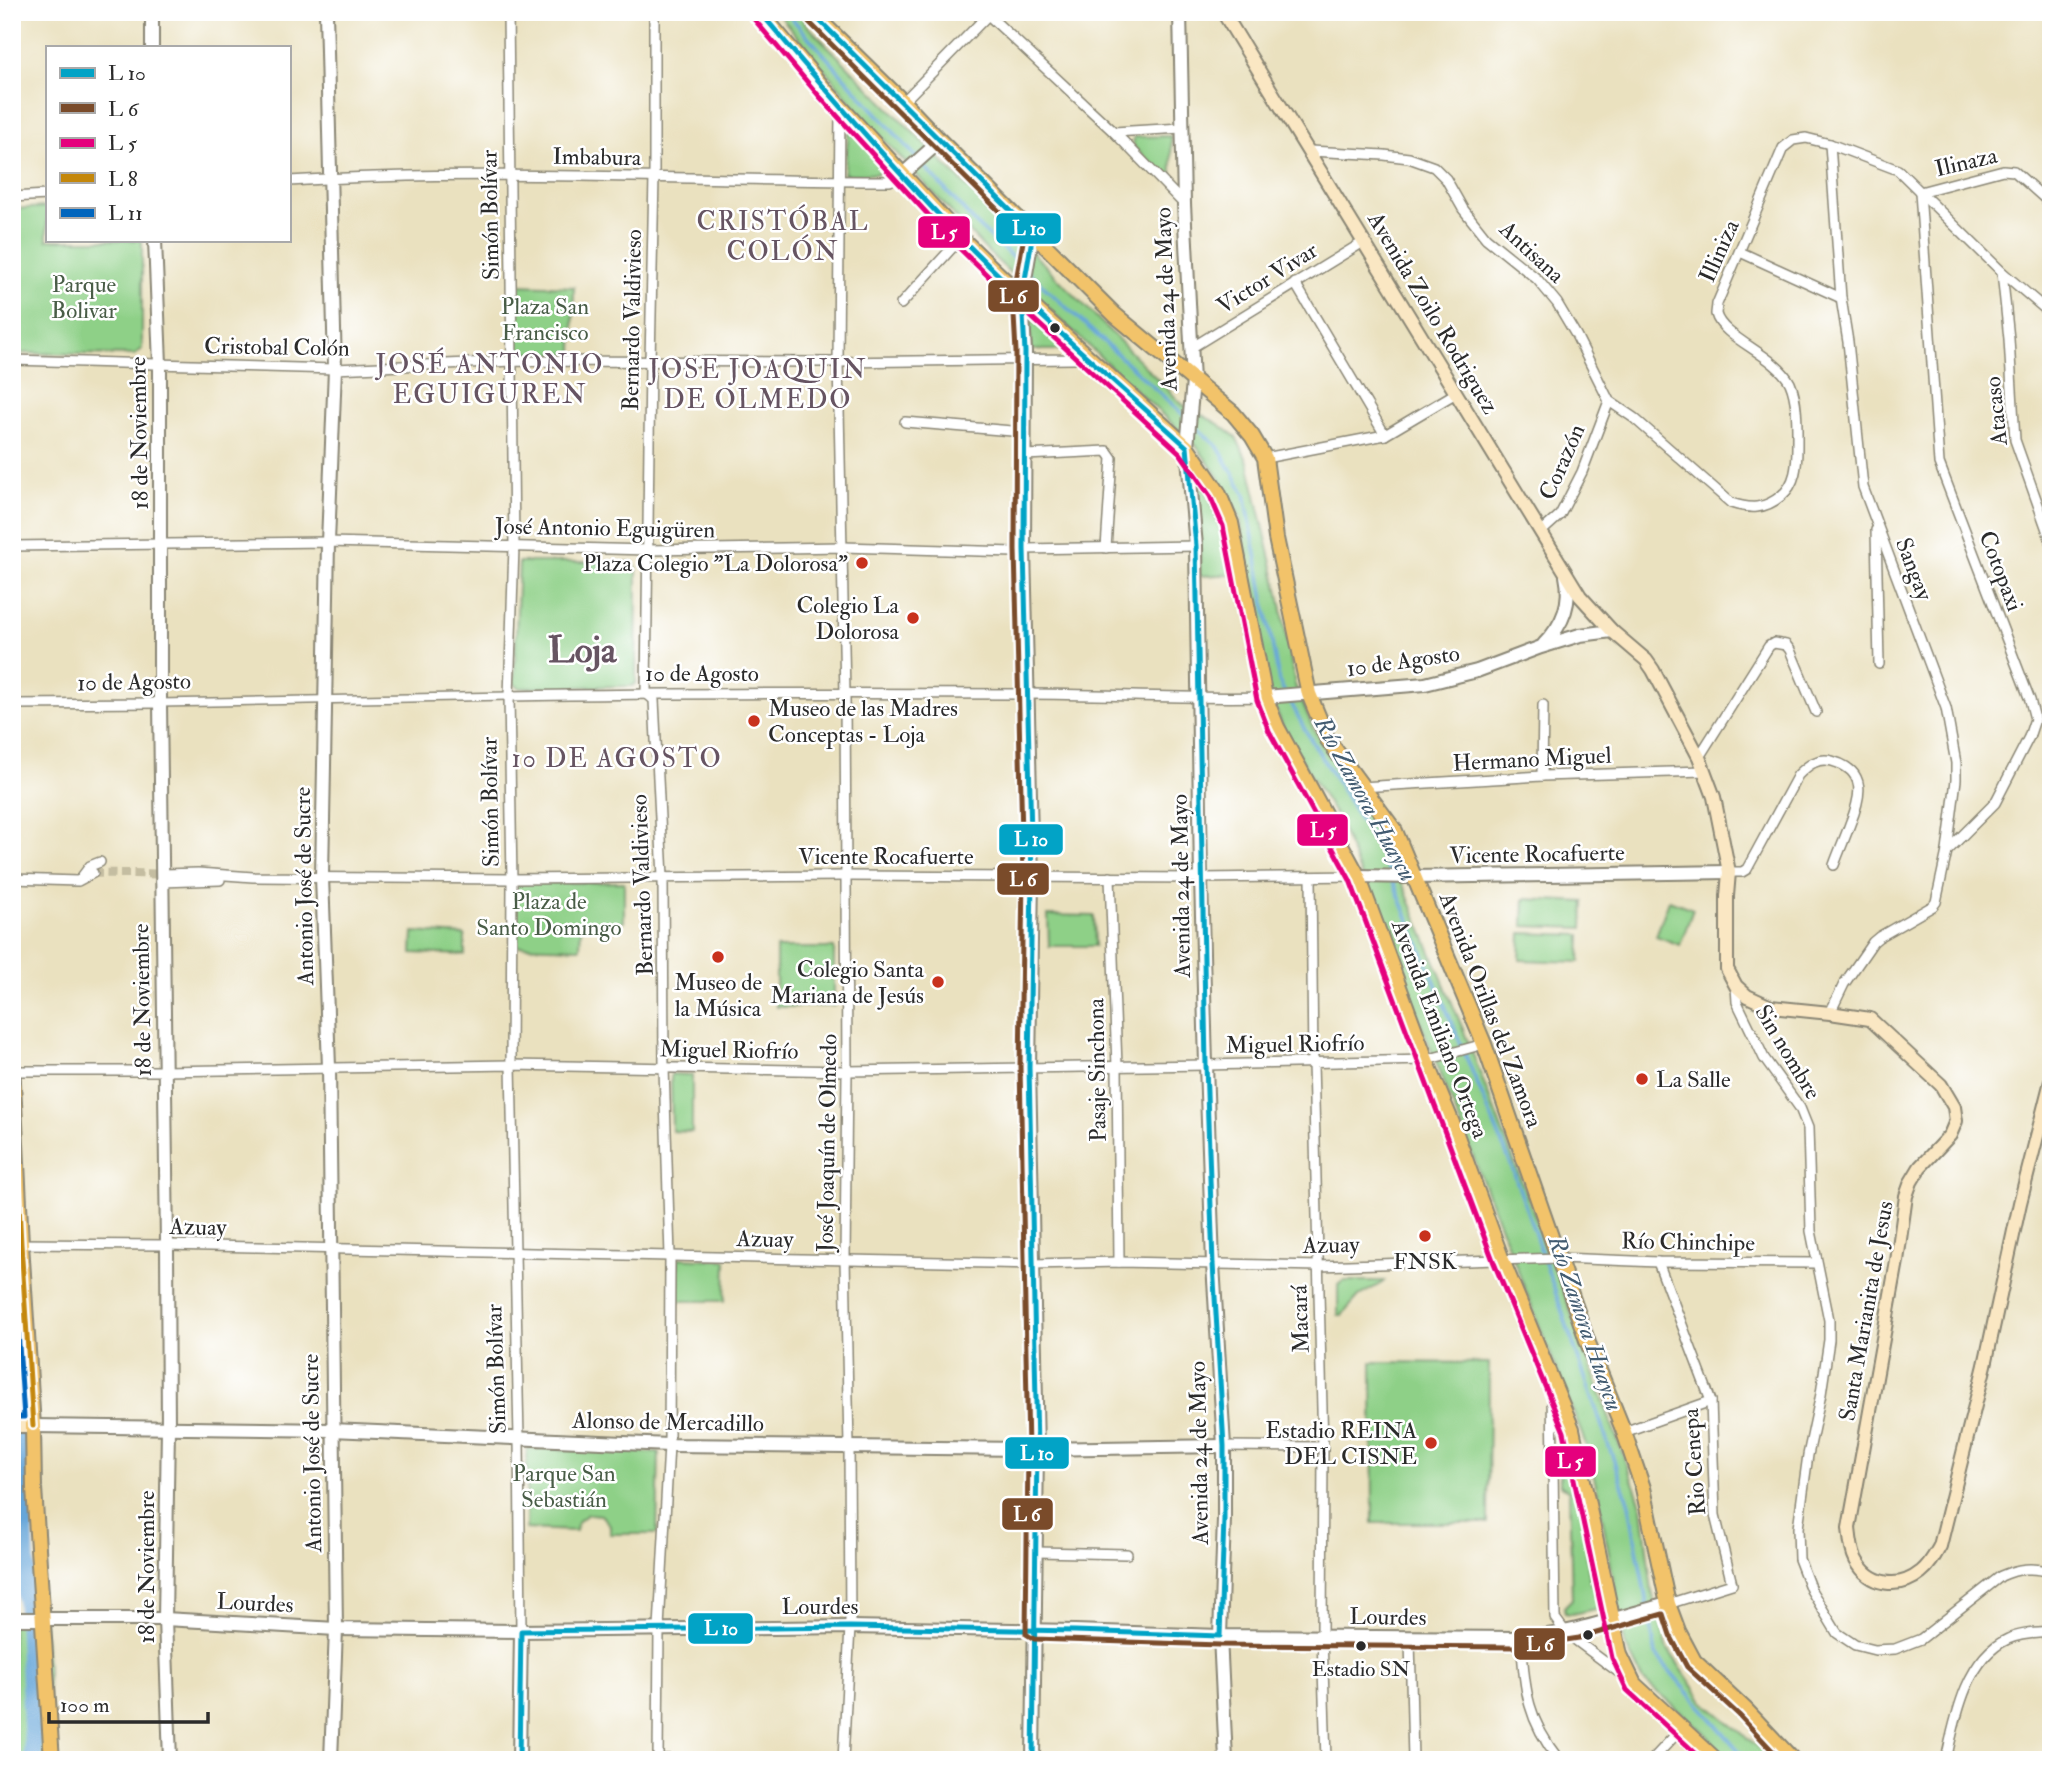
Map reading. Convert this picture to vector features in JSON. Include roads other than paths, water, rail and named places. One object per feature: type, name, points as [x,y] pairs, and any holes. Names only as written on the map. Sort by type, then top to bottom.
[{"type":"main road","name":"Avenida Emiliano Ortega","points":[[760,12],[840,107],[961,238],[1023,292],[1187,447],[1214,484],[1231,523],[1265,697],[1277,727],[1358,876],[1572,1429],[1618,1617],[1620,1654],[1634,1684],[1716,1760]]},
{"type":"main road","name":"Avenida Orillas del Zamora","points":[[811,12],[903,102],[1032,239],[1115,315],[1233,413],[1252,436],[1265,458],[1276,538],[1309,694],[1328,740],[1395,831],[1480,1045],[1554,1259],[1624,1432],[1643,1488],[1664,1605],[1694,1661],[1745,1709],[1793,1760]]},
{"type":"main road","name":"Avenida Zoilo Rodriguez","points":[[1223,12],[1580,596],[1612,631]]},
{"type":"main road","points":[[1612,631],[1654,670],[1699,757],[1714,797],[1729,872],[1727,969],[1736,986]]},
{"type":"main road","name":"Santa Marianita de Jesus","points":[[1736,986],[1747,996],[1771,1007],[1870,1019],[1941,1085],[1954,1107],[1956,1121],[1950,1135],[1920,1167],[1906,1196],[1897,1261],[1849,1528],[1856,1560],[1868,1574],[1880,1581],[1896,1584],[1910,1579],[1923,1571],[1940,1546],[2051,1081]]},
{"type":"main road","points":[[12,1062],[23,1426],[34,1488],[38,1620],[52,1760]]},
{"type":"street","points":[[152,12],[152,46]]},
{"type":"street","name":"Antonio José de Sucre","points":[[326,12],[335,369],[328,542],[322,877],[329,1068],[336,1629],[331,1760]]},
{"type":"street","name":"Simón Bolívar","points":[[508,12],[514,547],[509,696],[511,1065],[519,1439],[519,1760]]},
{"type":"street","name":"Bernardo Valdivieso","points":[[654,12],[646,693],[654,700],[663,877],[664,1068],[670,1256],[669,1445],[659,1628],[658,1759]]},
{"type":"street","name":"Avenida 24 de Mayo","points":[[1180,12],[1184,204],[1193,381],[1187,447],[1196,546],[1206,1065],[1213,1264],[1224,1446],[1220,1636],[1226,1760]]},
{"type":"street","points":[[903,102],[987,14],[1114,132],[1184,204]]},
{"type":"street","name":"José Joaquín de Olmedo","points":[[840,107],[838,362],[845,694],[845,1259],[850,1627],[843,1760]]},
{"type":"street","points":[[1114,132],[1182,128]]},
{"type":"street","name":"Illiniza","points":[[1749,508],[1768,505],[1783,495],[1797,473],[1794,404],[1790,383],[1773,362],[1724,329],[1716,315],[1717,304],[1783,148],[1793,140],[1806,138],[1830,144],[1898,170],[2002,272],[2051,314]]},
{"type":"street","points":[[902,175],[940,141]]},
{"type":"street","name":"Sangay","points":[[1830,144],[1841,298],[1863,487],[1946,708],[1956,763],[1947,850]]},
{"type":"street","name":"Antisana","points":[[1310,151],[1409,158],[1434,167],[1446,179],[1463,209],[1486,237],[1537,279],[1557,303],[1609,401],[1634,418],[1731,503],[1749,508]]},
{"type":"street","name":"Ilinaza","points":[[1920,192],[2003,170],[2014,171],[2051,204]]},
{"type":"street","name":"Imbabura","points":[[290,181],[510,176],[890,181],[902,175]]},
{"type":"street","name":"Cotopaxi","points":[[1920,192],[1939,463],[2035,719],[2029,737],[1995,803],[1947,850]]},
{"type":"street","points":[[12,197],[46,195]]},
{"type":"street","points":[[901,304],[961,238]]},
{"type":"street","points":[[1032,239],[1023,292],[1024,549],[1032,878],[1029,1067],[1037,1449],[1033,1760]]},
{"type":"street","name":"Victor Vivar","points":[[1191,348],[1364,241]]},
{"type":"street","name":"18 de Noviembre","points":[[155,242],[160,364],[160,703],[168,1428],[165,1619],[170,1760]]},
{"type":"street","points":[[1740,252],[1841,298]]},
{"type":"street","name":"Atacaso","points":[[2002,272],[2015,440],[2051,541]]},
{"type":"street","points":[[1295,283],[1385,435]]},
{"type":"street","name":"Cristobal Colón","points":[[12,360],[335,369],[513,361],[1025,360],[1075,359],[1086,354]]},
{"type":"street","points":[[1265,458],[1385,435],[1456,393]]},
{"type":"street","name":"Corazón","points":[[1541,532],[1560,515],[1582,472],[1609,401]]},
{"type":"street","points":[[905,422],[1024,432]]},
{"type":"street","points":[[1025,455],[1107,451],[1112,457],[1106,548]]},
{"type":"street","points":[[1875,521],[1879,664]]},
{"type":"street","name":"José Antonio Eguigüren","points":[[12,547],[328,542],[649,550],[843,547],[1014,552],[1024,549],[1196,546]]},
{"type":"street","points":[[1541,647],[1555,633],[1567,607],[1569,591],[1565,572]]},
{"type":"street","name":"10 de Agosto","points":[[12,704],[646,693],[1265,697],[1425,684],[1477,671],[1580,635],[1612,631]]},
{"type":"street","points":[[1699,757],[1769,646],[1774,643],[1786,645],[1790,650],[1816,712]]},
{"type":"street","points":[[1542,776],[1543,705]]},
{"type":"street","points":[[1729,872],[1742,872],[1747,869],[1798,775],[1817,761],[1825,760],[1836,762],[1852,771],[1858,781],[1860,793],[1834,865]]},
{"type":"street","name":"Hermano Miguel","points":[[1361,787],[1542,776],[1704,771]]},
{"type":"street","points":[[1830,1013],[1844,984],[1873,942],[1933,906],[1947,850]]},
{"type":"street","points":[[78,881],[90,866],[100,862]]},
{"type":"street","name":"Vicente Rocafuerte","points":[[162,878],[1201,878],[1729,872]]},
{"type":"street","points":[[12,879],[78,881],[93,873]]},
{"type":"street","name":"Pasaje Sinchona","points":[[1110,877],[1117,1066],[1119,1262]]},
{"type":"street","name":"Macará","points":[[1311,877],[1323,1447],[1322,1637],[1326,1760]]},
{"type":"street","name":"Sin nombre","points":[[1736,986],[1737,1002],[1764,1058],[1806,1119],[1809,1141],[1811,1231],[1829,1320],[1829,1340],[1821,1394],[1808,1455],[1798,1528],[1799,1559],[1811,1590],[1837,1633],[1856,1645],[1875,1650],[1895,1649],[1922,1639],[2001,1577],[2016,1569],[2031,1568],[2051,1572]]},
{"type":"street","name":"Miguel Riofrío","points":[[13,1071],[511,1065],[847,1071],[1206,1065],[1431,1059],[1480,1045]]},
{"type":"street","name":"Azuay","points":[[17,1244],[1032,1264],[1119,1262],[1319,1266],[1554,1259]]},
{"type":"street","name":"Río Chinchipe","points":[[1554,1259],[1816,1263]]},
{"type":"street","name":"Rio Cenepa","points":[[1658,1262],[1711,1401],[1715,1515],[1732,1584],[1664,1605]]},
{"type":"street","name":"Avenida Emiliano Ortega","points":[[1552,1381],[1555,1618],[1566,1633]]},
{"type":"street","points":[[1624,1432],[1711,1401]]},
{"type":"street","name":"Alonso de Mercadillo","points":[[23,1426],[332,1430],[669,1445],[1037,1449],[1323,1447]]},
{"type":"street","points":[[1037,1552],[1126,1555]]},
{"type":"street","name":"Lourdes","points":[[12,1619],[165,1619],[336,1629],[521,1631],[850,1627],[1410,1639],[1546,1637],[1664,1605]]},
{"type":"street","points":[[1946,1760],[1968,1683],[1990,1651],[2008,1639],[2028,1633],[2051,1632]]},
{"type":"street","points":[[1566,1633],[1634,1684]]},
{"type":"street","points":[[1521,1638],[1525,1686],[1531,1713],[1539,1732],[1559,1760]]},
{"type":"street","points":[[1410,1639],[1413,1760]]},
{"type":"street","points":[[1652,1760],[1682,1728]]},
{"type":"street","points":[[658,1759],[695,1760]]},
{"type":"waterway","name":"Río Zamora Huaycu","points":[[786,12],[976,224],[1025,269]]},
{"type":"waterway","name":"Río Zamora Huaycu","points":[[1030,274],[1187,418]]},
{"type":"waterway","name":"Río Zamora Huaycu","points":[[1193,424],[1218,447],[1245,494],[1279,681],[1284,691]]},
{"type":"waterway","name":"Río Zamora Huaycu","points":[[1288,697],[1383,857],[1389,872]]},
{"type":"waterway","name":"Río Zamora Huaycu","points":[[1392,879],[1510,1162],[1629,1504],[1656,1655],[1747,1760]]},
{"type":"waterway","points":[[12,1339],[19,1421],[34,1760]]},
{"type":"tunnel","points":[[93,873],[164,874]]},
{"type":"place","name":"Plaza Colegio \"La Dolorosa\"","points":[[862,563]]},
{"type":"place","name":"Colegio La Dolorosa","points":[[913,618]]},
{"type":"place","name":"Museo de las Madres Conceptas - Loja","points":[[754,721]]},
{"type":"place","name":"Museo de la Música","points":[[718,957]]},
{"type":"place","name":"Colegio Santa Mariana de Jesús","points":[[938,982]]},
{"type":"place","name":"La Salle","points":[[1642,1079]]},
{"type":"place","name":"FNSK","points":[[1425,1236]]},
{"type":"place","name":"Estadio REINA DEL CISNE","points":[[1431,1443]]},
{"type":"place","name":"Estadio SN","points":[[1361,1646]]},
{"type":"district","name":"CRISTÓBAL COLÓN","points":[[783,237]]},
{"type":"district","name":"JOSÉ ANTONIO EGUIGUREN","points":[[490,380]]},
{"type":"district","name":"JOSE JOAQUIN DE OLMEDO","points":[[758,385]]},
{"type":"district","name":"Loja","points":[[582,650]]},
{"type":"district","name":"10 DE AGOSTO","points":[[617,759]]},
{"type":"park label","name":"Parque Bolivar","points":[[84,297]]},
{"type":"park label","name":"Plaza San Francisco","points":[[545,319]]},
{"type":"park label","name":"Plaza de Santo Domingo","points":[[549,914]]},
{"type":"park label","name":"Parque San Sebastián","points":[[564,1486]]}]
